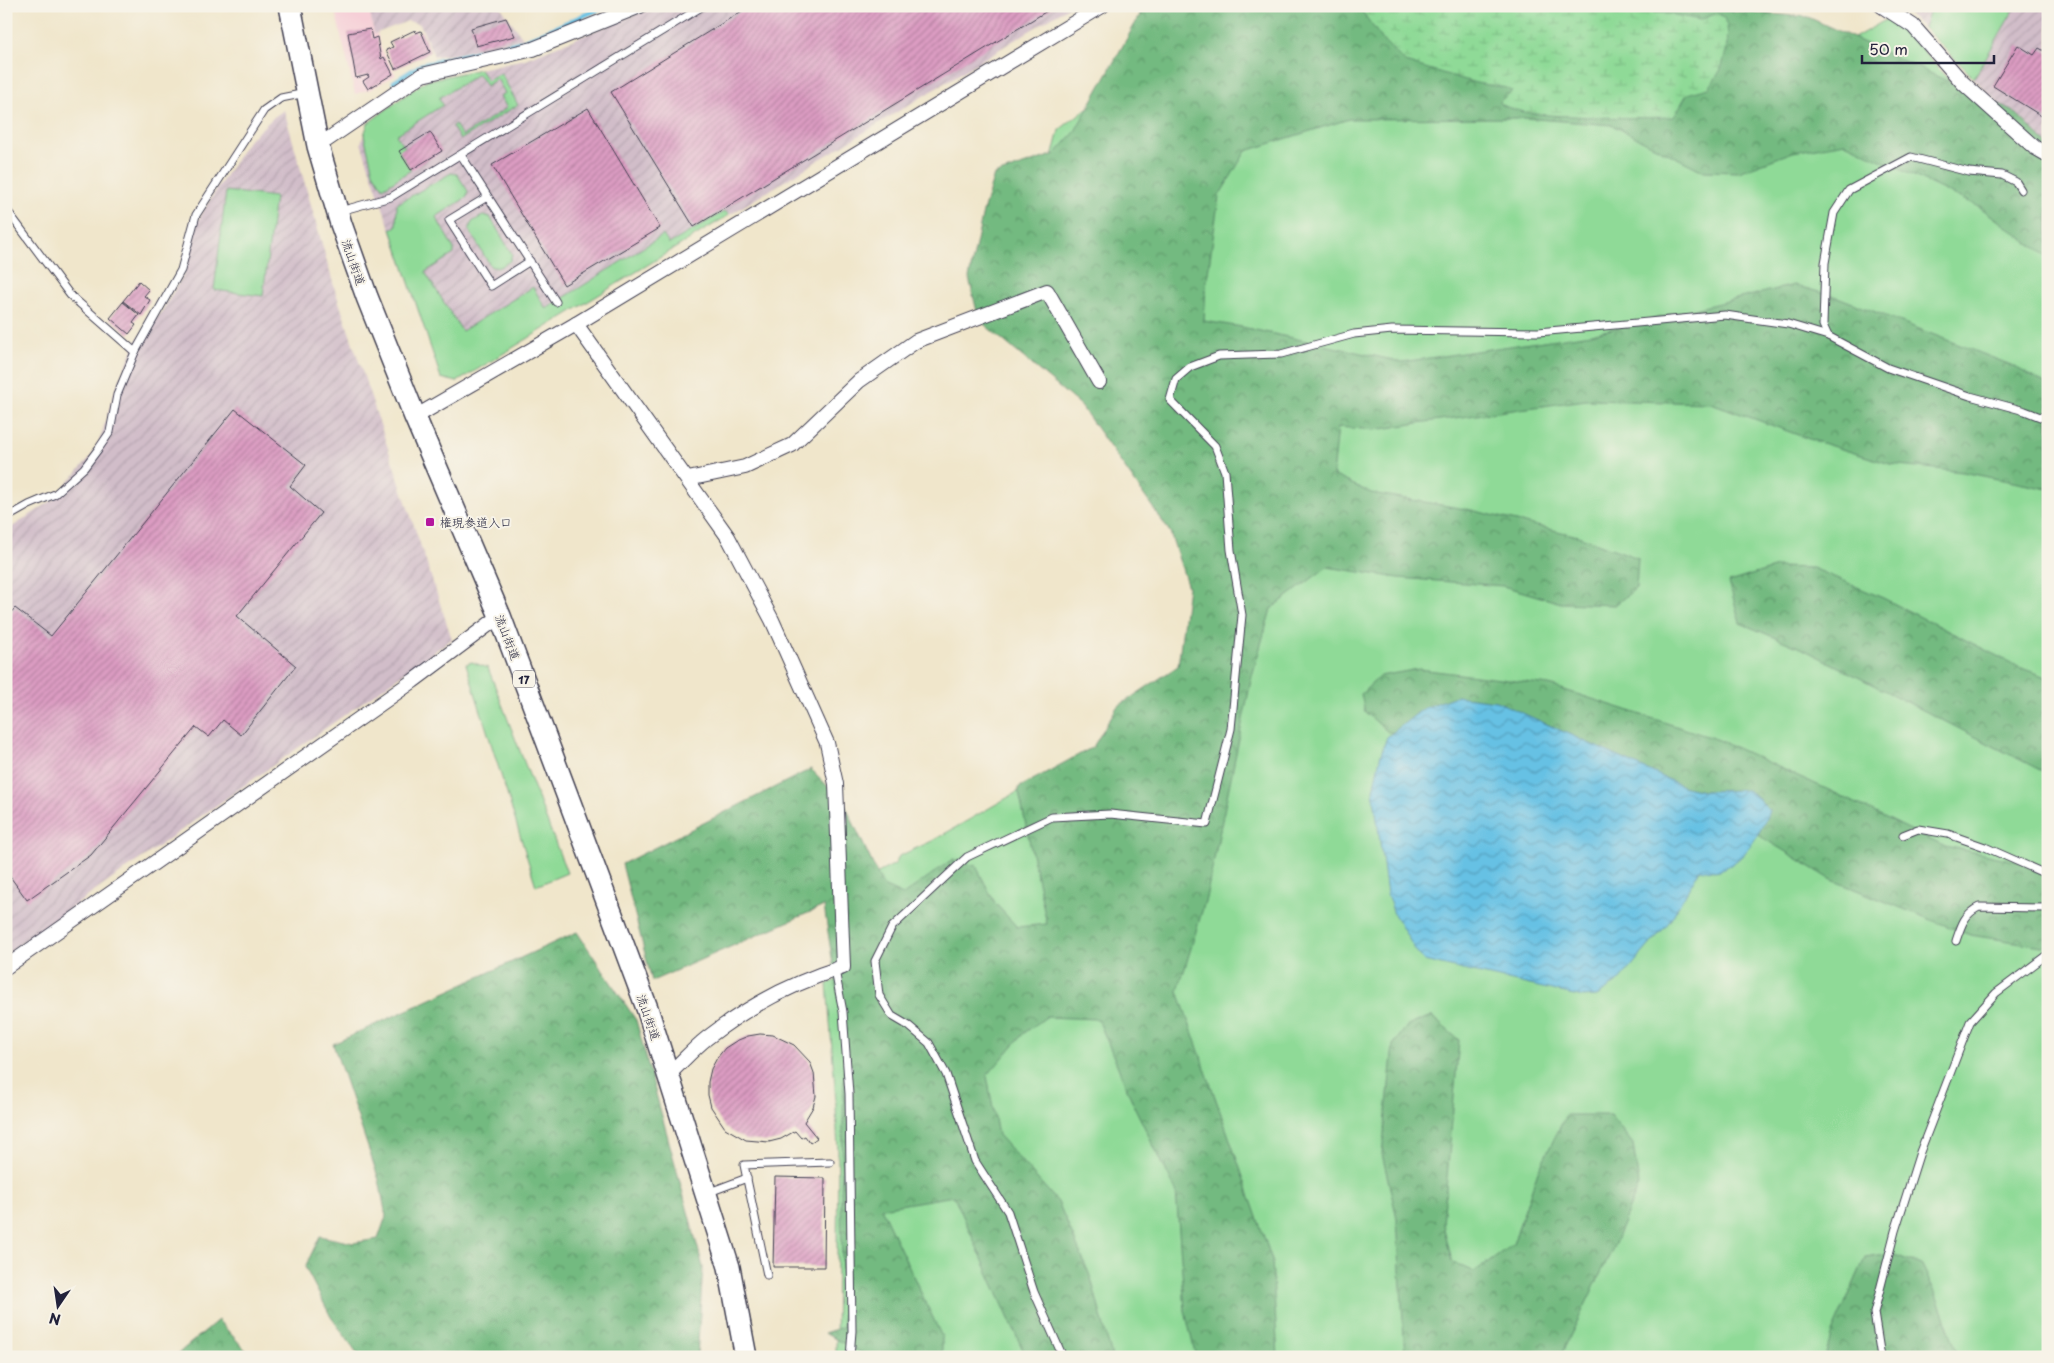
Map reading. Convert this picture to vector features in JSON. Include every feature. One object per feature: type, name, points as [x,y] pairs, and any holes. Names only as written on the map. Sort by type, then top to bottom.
[{"type":"main road","name":"流山街道","points":[[290,6],[318,146],[337,212],[367,297],[415,417],[500,616],[646,1008],[729,1267],[746,1357]]},
{"type":"street","points":[[318,146],[422,75],[533,49],[640,6]]},
{"type":"street","points":[[415,417],[576,324],[1102,6]]},
{"type":"street","points":[[1882,6],[1913,26],[1963,83],[2034,147],[2048,155]]},
{"type":"street","points":[[688,479],[745,467],[792,445],[859,381],[916,340],[1047,291],[1099,382]]},
{"type":"street","points":[[576,324],[728,537],[772,620],[827,743],[836,784],[844,967],[780,993],[743,1012],[705,1039],[668,1075]]},
{"type":"street","points":[[6,967],[413,681],[500,616]]},
{"type":"lane","points":[[337,212],[391,197],[703,6]]},
{"type":"lane","points":[[6,518],[29,505],[55,494],[84,468],[110,432],[117,395],[135,352],[181,270],[196,215],[264,110],[281,98],[306,93]]},
{"type":"lane","points":[[461,155],[556,302]]},
{"type":"lane","points":[[1828,336],[1823,325],[1825,263],[1834,213],[1849,190],[1911,157],[1969,172],[2002,175],[2016,182],[2021,190]]},
{"type":"lane","points":[[487,197],[450,220],[490,286],[530,261]]},
{"type":"lane","points":[[6,209],[70,295],[135,352]]},
{"type":"lane","points":[[1063,1357],[1034,1292],[1008,1212],[976,1161],[946,1074],[929,1043],[909,1026],[892,1016],[879,994],[875,961],[892,927],[966,857],[1052,817],[1110,814],[1207,824],[1231,729],[1242,615],[1231,550],[1225,472],[1216,446],[1170,400],[1176,379],[1190,367],[1218,356],[1281,354],[1354,334],[1392,330],[1538,332],[1725,315],[1788,324],[1828,336],[1888,368],[1970,396],[2025,410],[2048,420]]},
{"type":"lane","points":[[1903,835],[1918,829],[1948,834],[1985,847],[2048,875]]},
{"type":"lane","points":[[1956,941],[1963,920],[1969,911],[1978,907],[2048,908]]},
{"type":"lane","points":[[1881,1357],[1874,1313],[1895,1232],[1920,1152],[1970,1022],[1996,992],[2048,954]]},
{"type":"lane","points":[[834,970],[843,1012],[849,1094],[852,1331],[850,1357]]},
{"type":"lane","points":[[767,1275],[744,1165],[830,1162]]},
{"type":"lane","points":[[706,1194],[747,1178]]},
{"type":"shaded area","points":[[334,6],[369,6],[374,34],[377,33],[381,49],[396,75],[371,89],[355,94]]},
{"type":"shaded area","points":[[369,6],[500,6],[523,38],[451,55],[434,56],[420,24],[408,21],[374,34]]},
{"type":"shaded area","points":[[657,6],[1070,6],[457,382],[441,378],[361,143],[368,123],[425,81],[525,59]]},
{"type":"shaded area","points":[[1895,6],[2048,6],[2048,148],[2037,142],[1924,28],[1905,11]]},
{"type":"shaded area","points":[[284,110],[335,290],[452,639],[6,954],[6,531],[53,500],[93,454],[101,436],[114,393],[137,340],[161,313],[184,274],[198,221],[248,141]]},
{"type":"green space","points":[[1139,6],[1238,6],[1849,41],[1887,19],[1910,35],[1942,73],[2024,151],[2048,166],[2048,1357],[836,1357],[838,1152],[827,984],[851,974],[847,889],[895,864],[899,856],[932,841],[1052,772],[1155,749],[1218,613],[1030,245],[1059,130],[1143,64]]},
{"type":"green space","points":[[1145,6],[1670,6],[1808,17],[2015,112],[2048,145],[2048,257],[1981,208],[1845,143],[1793,152],[1739,172],[1703,171],[1612,125],[1524,118],[1349,119],[1246,151],[1219,196],[1206,287],[1204,321],[1242,327],[1402,362],[1591,334],[1794,285],[1840,298],[2011,365],[2048,385],[2048,489],[1963,472],[1890,464],[1809,439],[1711,403],[1586,400],[1375,430],[1338,427],[1333,475],[1371,493],[1471,510],[1578,536],[1638,558],[1636,588],[1615,605],[1561,603],[1503,586],[1399,578],[1327,567],[1271,609],[1252,676],[1206,898],[1178,991],[1272,1260],[1278,1357],[1196,1357],[1185,1311],[1176,1191],[1135,1108],[1098,1019],[1046,1017],[1023,1034],[987,1076],[998,1135],[1058,1202],[1091,1278],[1112,1357],[1026,1357],[954,1196],[881,1208],[942,1337],[942,1357],[867,1357],[824,1333],[843,1327],[841,1201],[845,1043],[824,906],[652,981],[622,864],[811,769],[844,803],[883,886],[903,895],[953,859],[976,866],[995,903],[1017,927],[1047,924],[1018,788],[1093,747],[1117,707],[1178,666],[1188,587],[1170,532],[1081,406],[979,320],[969,278],[983,212],[994,175],[1055,154],[1074,133]]},
{"type":"green space","points":[[1362,6],[1573,6],[1596,10],[1665,13],[1700,20],[1717,13],[1723,17],[1726,23],[1728,39],[1720,71],[1709,88],[1687,94],[1674,117],[1544,115],[1509,108],[1500,104],[1499,102],[1512,91],[1507,88],[1476,83],[1405,62],[1382,39],[1361,10]]},
{"type":"green space","points":[[1931,6],[2016,6],[1974,78],[1924,28]]},
{"type":"green space","points":[[480,69],[487,81],[501,73],[518,105],[460,140],[452,126],[455,124],[462,136],[507,108],[500,96],[505,93],[497,79],[486,86],[478,74],[439,98],[443,105],[396,135],[405,147],[399,151],[411,170],[383,188],[373,172],[364,135],[368,123],[425,81]]},
{"type":"green space","points":[[451,173],[457,174],[468,191],[467,197],[436,217],[454,249],[454,254],[425,272],[462,331],[533,287],[546,309],[663,235],[669,244],[725,211],[729,215],[457,382],[441,378],[391,229],[396,226],[397,204]]},
{"type":"green space","points":[[226,191],[275,197],[263,296],[214,290]]},
{"type":"green space","points":[[484,215],[490,217],[512,254],[510,261],[500,267],[491,267],[469,230],[472,222]]},
{"type":"green space","points":[[1777,567],[1813,568],[1883,598],[2019,667],[2048,678],[2048,774],[1805,650],[1740,623],[1729,582]]},
{"type":"green space","points":[[472,662],[488,668],[567,873],[536,886],[466,664]]},
{"type":"green space","points":[[1419,669],[1549,685],[1719,740],[1831,791],[1941,845],[2048,868],[2048,947],[1970,935],[1911,912],[1832,880],[1745,827],[1441,738],[1388,732],[1365,712],[1361,694],[1380,676]]},
{"type":"green space","points":[[577,932],[636,1020],[703,1267],[697,1357],[360,1357],[331,1317],[305,1267],[320,1236],[353,1243],[378,1239],[386,1216],[379,1180],[333,1044]]},
{"type":"green space","points":[[1431,1016],[1459,1040],[1443,1224],[1452,1262],[1474,1272],[1513,1244],[1538,1171],[1566,1115],[1610,1115],[1633,1144],[1639,1185],[1613,1248],[1560,1357],[1405,1357],[1397,1218],[1382,1154],[1393,1045],[1407,1026]]},
{"type":"green space","points":[[1892,1254],[1922,1265],[1935,1292],[1959,1357],[1825,1357],[1831,1335],[1865,1258]]},
{"type":"green space","points":[[218,1320],[252,1357],[174,1357]]},
{"type":"water","points":[[1456,696],[1496,701],[1685,787],[1703,791],[1748,790],[1769,811],[1756,838],[1736,861],[1717,871],[1700,869],[1670,921],[1618,982],[1597,996],[1583,997],[1424,961],[1394,914],[1387,894],[1373,790],[1387,737],[1424,708]]},
{"type":"building","points":[[750,6],[1055,6],[694,227],[611,92]]},
{"type":"building","points":[[1910,6],[1926,6],[1924,12]]},
{"type":"building","points":[[506,18],[515,36],[476,46],[471,28]]},
{"type":"building","points":[[370,29],[372,39],[377,37],[381,59],[384,57],[393,74],[368,89],[363,81],[369,77],[368,75],[356,78],[348,33]]},
{"type":"building","points":[[415,30],[416,33],[421,31],[430,52],[395,69],[386,50],[393,47],[390,42]]},
{"type":"building","points":[[2018,45],[2034,55],[2039,48],[2048,53],[2048,120],[1993,86]]},
{"type":"building","points":[[588,108],[660,228],[564,285],[492,165]]},
{"type":"building","points":[[430,132],[442,151],[411,170],[399,151]]},
{"type":"building","points":[[139,281],[149,290],[144,296],[150,300],[141,315],[123,301]]},
{"type":"building","points":[[123,302],[139,315],[133,323],[136,325],[129,334],[110,318]]},
{"type":"building","points":[[235,409],[306,465],[290,486],[321,513],[237,616],[296,666],[241,735],[223,720],[209,737],[196,727],[91,855],[27,900],[6,871],[6,618],[15,608],[51,636]]},
{"type":"building","points":[[760,1034],[773,1035],[794,1045],[810,1062],[814,1073],[816,1096],[813,1107],[804,1122],[817,1138],[810,1143],[805,1136],[801,1138],[795,1131],[781,1139],[769,1142],[746,1140],[725,1128],[711,1107],[708,1095],[708,1082],[711,1069],[717,1058],[725,1048],[736,1041]]},
{"type":"building","points":[[775,1177],[825,1178],[824,1267],[773,1267]]},
{"type":"waterway","points":[[394,82],[421,65],[521,42],[606,6]]},
{"type":"place","name":"権現参道入口","points":[[430,522]]}]
